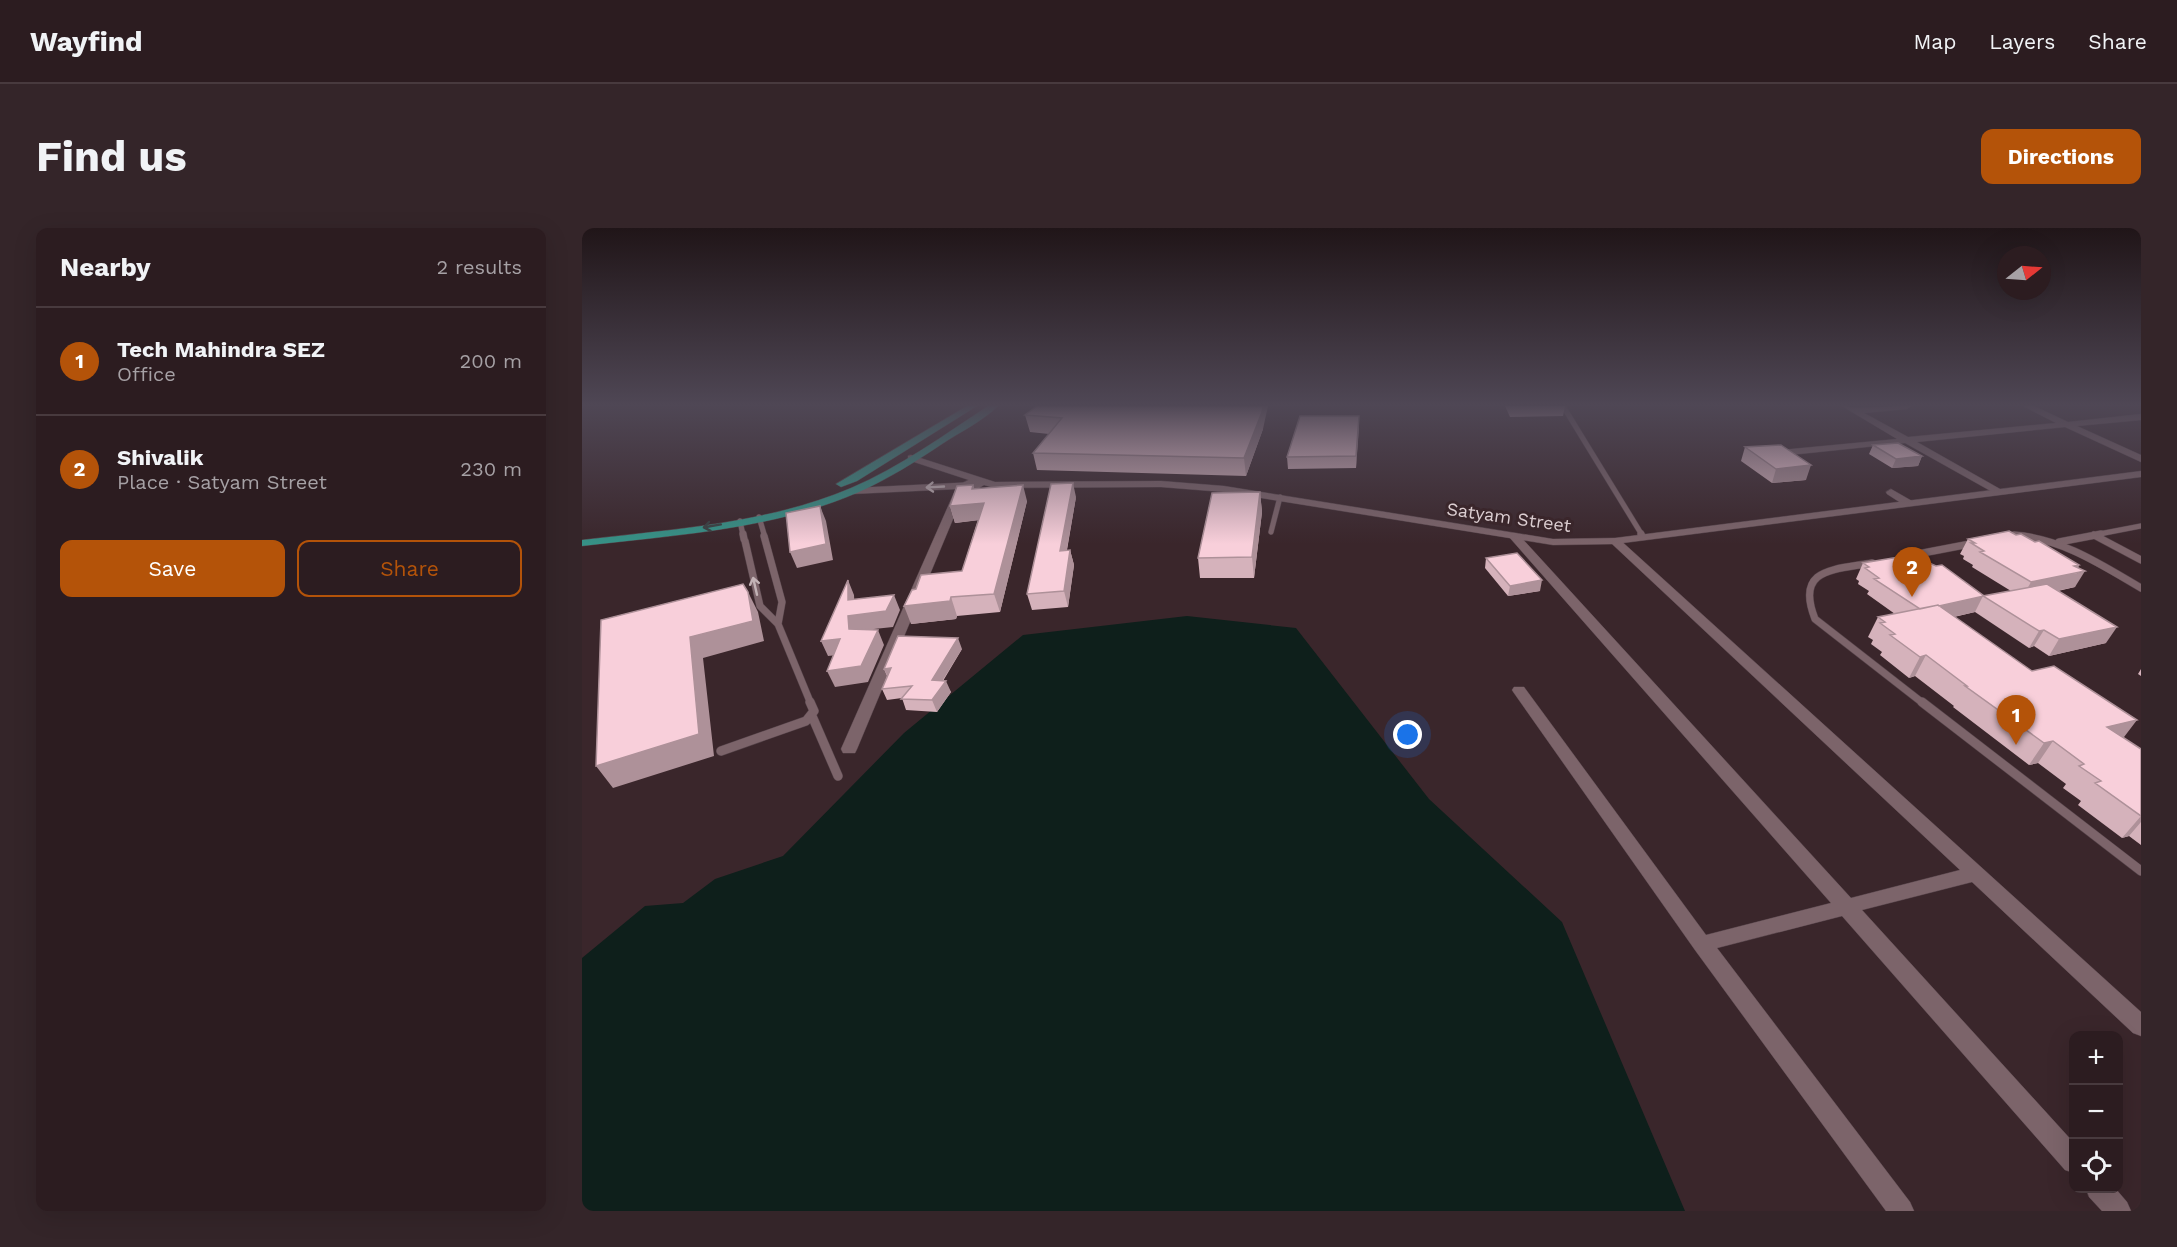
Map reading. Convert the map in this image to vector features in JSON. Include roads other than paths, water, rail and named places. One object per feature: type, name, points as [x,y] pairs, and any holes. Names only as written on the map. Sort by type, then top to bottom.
[{"type":"main road","points":[[582,534],[696,518],[798,499],[853,479],[898,452]]},
{"type":"main road","points":[[582,543],[740,521],[811,504],[852,491],[921,452]]},
{"type":"street","points":[[1756,456],[1801,452]]},
{"type":"street","points":[[1927,452],[1996,491]]},
{"type":"street","points":[[2126,452],[2141,459]]},
{"type":"street","name":"Satyam Street","points":[[911,458],[994,484],[1161,484],[1224,489],[1514,536],[1573,543],[1615,541],[2141,474]]},
{"type":"street","points":[[849,748],[962,486],[978,480]]},
{"type":"street","points":[[852,491],[994,484]]},
{"type":"street","points":[[1891,492],[1908,503]]},
{"type":"street","points":[[1514,536],[2069,1157]]},
{"type":"street","points":[[1615,541],[2141,1026]]},
{"type":"street","points":[[1519,690],[1702,944],[1901,1211]]},
{"type":"street","points":[[1702,944],[1974,874]]},
{"type":"street","points":[[2102,1193],[2118,1211]]},
{"type":"lane","points":[[1591,452],[1642,536]]},
{"type":"lane","points":[[1271,532],[1280,497]]},
{"type":"lane","points":[[759,517],[782,602],[778,624]]},
{"type":"lane","points":[[721,751],[806,721],[814,711],[778,624],[760,606],[740,521]]},
{"type":"lane","points":[[2059,542],[2141,526]]},
{"type":"lane","points":[[2093,535],[2141,560]]},
{"type":"lane","points":[[2007,536],[2036,536],[2059,542],[2141,588]]},
{"type":"lane","points":[[1892,559],[1984,541]]},
{"type":"lane","points":[[1880,561],[1834,570],[1814,578],[1806,589],[1807,604],[1815,620],[2141,871]]},
{"type":"lane","points":[[812,716],[838,776]]},
{"type":"place","name":"Shivalik","points":[[1912,597]]},
{"type":"place","name":"Tech Mahindra SEZ","points":[[2016,745]]}]
